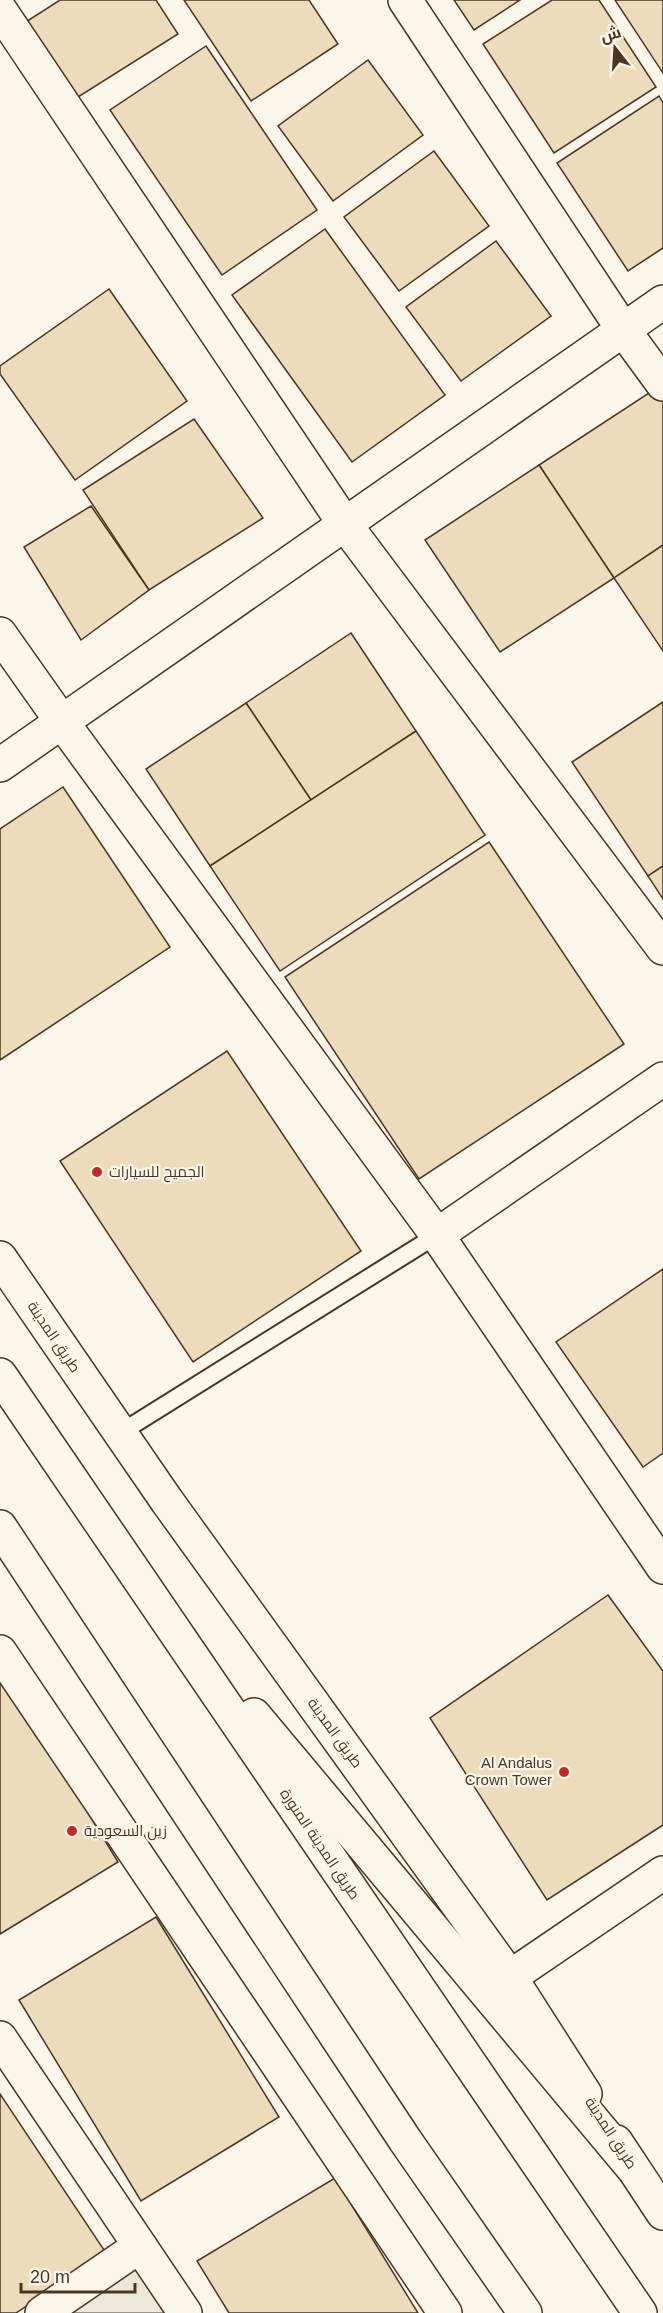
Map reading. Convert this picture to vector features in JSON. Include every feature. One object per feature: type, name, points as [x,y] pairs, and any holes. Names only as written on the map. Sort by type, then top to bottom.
[{"type":"main road","points":[[405,0],[622,328],[663,384]]},
{"type":"main road","points":[[0,9],[344,523],[663,948]]},
{"type":"main road","points":[[0,765],[622,328],[663,302]]},
{"type":"main road","points":[[0,634],[437,1235],[663,1567]]},
{"type":"main road","points":[[437,1235],[663,1079]]},
{"type":"main road","name":"طريق المدينة","points":[[0,1258],[120,1433],[510,1977],[663,2213]]},
{"type":"main road","name":"طريق المدينة المنورة","points":[[0,1375],[640,2313]]},
{"type":"main road","points":[[0,1527],[405,2140],[525,2313]]},
{"type":"main road","points":[[130,1567],[632,2167]]},
{"type":"main road","points":[[0,1652],[445,2313]]},
{"type":"main road","points":[[510,1977],[663,1873]]},
{"type":"main road","points":[[0,2038],[184,2313]]},
{"type":"main road","points":[[405,2140],[509,2313]]},
{"type":"main road","points":[[42,2313],[140,2246]]},
{"type":"lane","points":[[120,1433],[437,1235]]},
{"type":"shaded area","points":[[140,2246],[185,2313],[42,2313]]},
{"type":"building","points":[[60,0],[156,0],[178,34],[67,104],[18,27]]},
{"type":"building","points":[[184,0],[309,0],[338,44],[251,101]]},
{"type":"building","points":[[454,0],[520,0],[474,30]]},
{"type":"building","points":[[552,0],[599,0],[656,87],[554,153],[483,44]]},
{"type":"building","points":[[615,0],[663,0],[663,73]]},
{"type":"building","points":[[206,46],[317,210],[222,275],[110,110]]},
{"type":"building","points":[[368,60],[423,135],[333,201],[278,126]]},
{"type":"building","points":[[659,96],[663,103],[663,248],[628,271],[557,163]]},
{"type":"building","points":[[434,151],[489,226],[399,291],[344,217]]},
{"type":"building","points":[[325,229],[445,395],[352,462],[232,295]]},
{"type":"building","points":[[496,241],[551,316],[461,381],[406,307]]},
{"type":"building","points":[[109,289],[187,401],[75,480],[0,374],[0,366]]},
{"type":"building","points":[[655,389],[663,402],[663,545],[614,578],[539,465]]},
{"type":"building","points":[[194,419],[263,518],[149,590],[83,490]]},
{"type":"building","points":[[539,465],[614,578],[500,652],[425,540]]},
{"type":"building","points":[[91,506],[149,590],[81,640],[24,547]]},
{"type":"building","points":[[663,545],[663,651],[614,578]]},
{"type":"building","points":[[351,633],[416,731],[311,800],[246,703]]},
{"type":"building","points":[[663,702],[663,866],[648,876],[572,762]]},
{"type":"building","points":[[246,703],[311,800],[210,866],[146,769]]},
{"type":"building","points":[[416,731],[485,835],[280,971],[210,866]]},
{"type":"building","points":[[63,787],[170,947],[0,1060],[0,829]]},
{"type":"building","points":[[489,842],[624,1044],[419,1179],[285,977]]},
{"type":"building","points":[[663,866],[663,899],[648,876]]},
{"type":"building","points":[[227,1051],[361,1251],[193,1362],[60,1161]]},
{"type":"building","points":[[663,1269],[663,1453],[643,1467],[556,1342]]},
{"type":"building","name":"Al Andalus Crown Tower","points":[[608,1595],[663,1671],[663,1825],[547,1900],[430,1718]]},
{"type":"building","points":[[0,1669],[118,1862],[0,1934]]},
{"type":"building","points":[[156,1917],[279,2117],[141,2201],[19,2000]]},
{"type":"building","points":[[0,2094],[106,2253],[16,2313],[0,2313]]},
{"type":"building","points":[[335,2178],[418,2313],[229,2313],[197,2261]]},
{"type":"place","name":"الجميح للسيارات","points":[[97,1172]]},
{"type":"place","name":"Al Andalus Crown Tower","points":[[564,1772]]},
{"type":"place","name":"زين السعودية","points":[[72,1831]]}]
